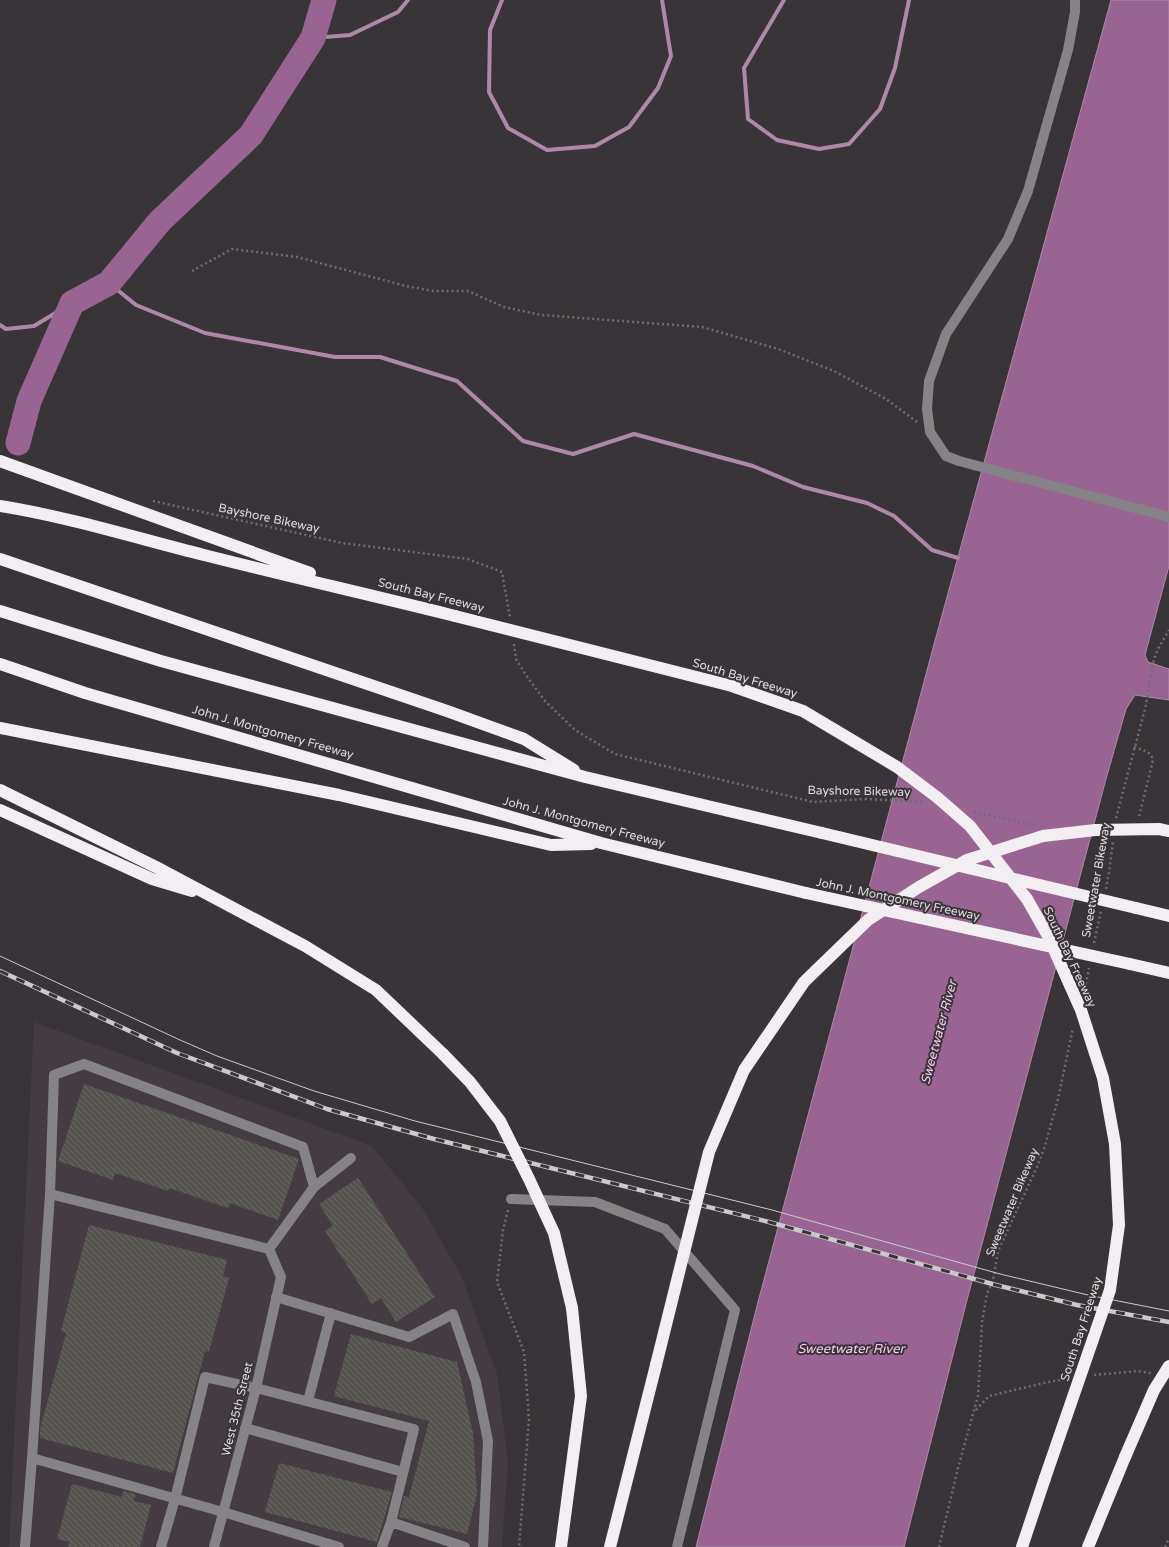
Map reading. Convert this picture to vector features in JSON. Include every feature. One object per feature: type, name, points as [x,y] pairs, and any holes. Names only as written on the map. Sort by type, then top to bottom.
[{"type":"highway","points":[[0,461],[360,592]]},
{"type":"highway","points":[[0,506],[39,512],[231,562],[360,592]]},
{"type":"highway","points":[[0,559],[447,711],[524,739],[585,777]]},
{"type":"highway","name":"South Bay Freeway","points":[[360,592],[732,686],[803,711],[897,767],[938,798],[970,826],[1027,899],[1048,936],[1081,1010],[1104,1078],[1115,1144],[1120,1225],[1110,1290],[1022,1547]]},
{"type":"highway","points":[[0,611],[161,661],[585,777],[1169,916]]},
{"type":"highway","name":"John J. Montgomery Freeway","points":[[0,664],[85,692],[601,843],[806,893],[1169,973]]},
{"type":"highway","points":[[0,728],[332,794],[551,845],[601,843]]},
{"type":"highway","points":[[0,790],[160,868],[304,946],[376,990],[470,1082],[500,1122],[554,1233],[572,1308],[581,1396],[561,1547]]},
{"type":"highway","points":[[0,810],[152,879],[220,900]]},
{"type":"highway","points":[[610,1547],[709,1152],[744,1070],[804,982],[868,920],[920,887],[967,860],[1043,836],[1096,830],[1159,829],[1169,831]]},
{"type":"highway","points":[[1088,1547],[1154,1390],[1169,1366]]},
{"type":"street","points":[[1075,0],[1075,12],[1068,50],[1028,191],[1008,238],[946,334],[940,350],[930,381],[927,409],[930,432],[946,456],[959,461],[1169,517]]},
{"type":"street","points":[[25,1547],[50,1194],[54,1075],[84,1064],[303,1147],[314,1187]]},
{"type":"street","points":[[50,1194],[269,1249],[314,1187],[351,1158]]},
{"type":"street","points":[[511,1199],[595,1202],[665,1229],[735,1310],[677,1547]]},
{"type":"street","name":"West 35th Street","points":[[214,1547],[256,1388],[281,1276],[269,1249]]},
{"type":"street","points":[[276,1297],[409,1337],[453,1314],[476,1382],[488,1441],[483,1547]]},
{"type":"street","points":[[308,1401],[331,1313]]},
{"type":"street","points":[[161,1547],[175,1499],[205,1376],[414,1429],[391,1522],[382,1547]]},
{"type":"street","points":[[245,1428],[403,1472]]},
{"type":"street","points":[[32,1458],[223,1512],[339,1547]]},
{"type":"street","points":[[391,1522],[465,1547]]},
{"type":"path","points":[[192,271],[232,249],[297,258],[406,286],[433,291],[468,291],[504,307],[541,315],[702,327],[778,349],[834,371],[886,399],[930,432]]},
{"type":"path","name":"Bayshore Bikeway","points":[[146,499],[342,543],[468,559],[502,572],[510,609]]},
{"type":"path","points":[[1138,817],[1153,760],[1151,754],[1148,752],[1134,748],[1145,709],[1154,659],[1158,647],[1169,630]]},
{"type":"path","name":"Bayshore Bikeway","points":[[516,659],[545,701],[575,730],[615,754],[813,802],[865,799],[929,802]]},
{"type":"path","name":"Sweetwater Bikeway","points":[[1115,821],[1134,748]]},
{"type":"path","points":[[968,811],[1036,826]]},
{"type":"path","name":"Sweetwater Bikeway","points":[[1105,894],[1110,872],[1113,836]]},
{"type":"path","points":[[1109,842],[1116,844]]},
{"type":"path","name":"Sweetwater Bikeway","points":[[1094,945],[1102,908]]},
{"type":"path","points":[[1085,989],[1090,967]]},
{"type":"path","name":"Sweetwater Bikeway","points":[[939,1547],[958,1468],[978,1396],[982,1322],[987,1294],[993,1280],[998,1251],[1037,1167],[1045,1146],[1058,1099],[1074,1027]]},
{"type":"path","points":[[511,1199],[503,1230],[497,1282],[524,1352],[529,1419],[519,1547]]},
{"type":"path","points":[[1165,1547],[1169,1538]]},
{"type":"shaded area","points":[[34,1022],[372,1146],[421,1206],[461,1275],[497,1374],[508,1462],[502,1547],[9,1547]]},
{"type":"water","name":"Sweetwater River","points":[[1111,0],[1169,0],[1169,566],[1145,655],[1148,662],[1169,669],[1169,700],[1135,695],[1126,709],[966,1304],[904,1547],[696,1547],[758,1302],[933,648]]},
{"type":"building","points":[[84,1084],[299,1159],[278,1220],[230,1203],[228,1208],[169,1188],[168,1191],[115,1173],[113,1180],[58,1161]]},
{"type":"building","points":[[358,1178],[435,1297],[396,1322],[381,1298],[372,1304],[325,1231],[333,1226],[319,1204]]},
{"type":"building","points":[[89,1225],[227,1260],[223,1276],[229,1278],[209,1352],[205,1351],[173,1473],[40,1438],[40,1429],[66,1333],[61,1331]]},
{"type":"building","points":[[351,1334],[457,1362],[473,1433],[477,1494],[467,1534],[399,1517],[404,1496],[409,1497],[429,1421],[334,1396]]},
{"type":"building","points":[[279,1463],[392,1492],[377,1542],[265,1512]]},
{"type":"building","points":[[72,1484],[122,1497],[123,1491],[136,1494],[134,1501],[151,1505],[140,1547],[68,1547],[69,1542],[57,1539]]},
{"type":"waterway","points":[[18,443],[29,401],[72,303],[109,283],[160,221],[251,135],[313,38],[324,0]]},
{"type":"waterway","points":[[313,38],[350,35],[398,12],[408,0]]},
{"type":"waterway","points":[[502,0],[490,30],[489,92],[508,128],[547,150],[595,146],[629,127],[658,88],[671,56],[662,0]]},
{"type":"waterway","points":[[784,0],[744,68],[748,119],[777,140],[819,149],[849,144],[880,109],[895,68],[909,0]]},
{"type":"waterway","points":[[109,283],[136,305],[205,333],[335,357],[380,357],[457,381],[523,441],[573,454],[634,434],[753,466],[803,487],[867,503],[894,516],[932,550],[958,558]]},
{"type":"waterway","points":[[0,325],[6,329],[34,326],[72,303]]},
{"type":"tram line","points":[[0,956],[217,1056],[314,1091],[415,1121],[772,1210],[1000,1274],[1088,1295],[1169,1311]]},
{"type":"railway","points":[[0,971],[177,1053],[327,1109],[434,1139],[769,1222],[996,1285],[1077,1305],[1169,1322]]}]
